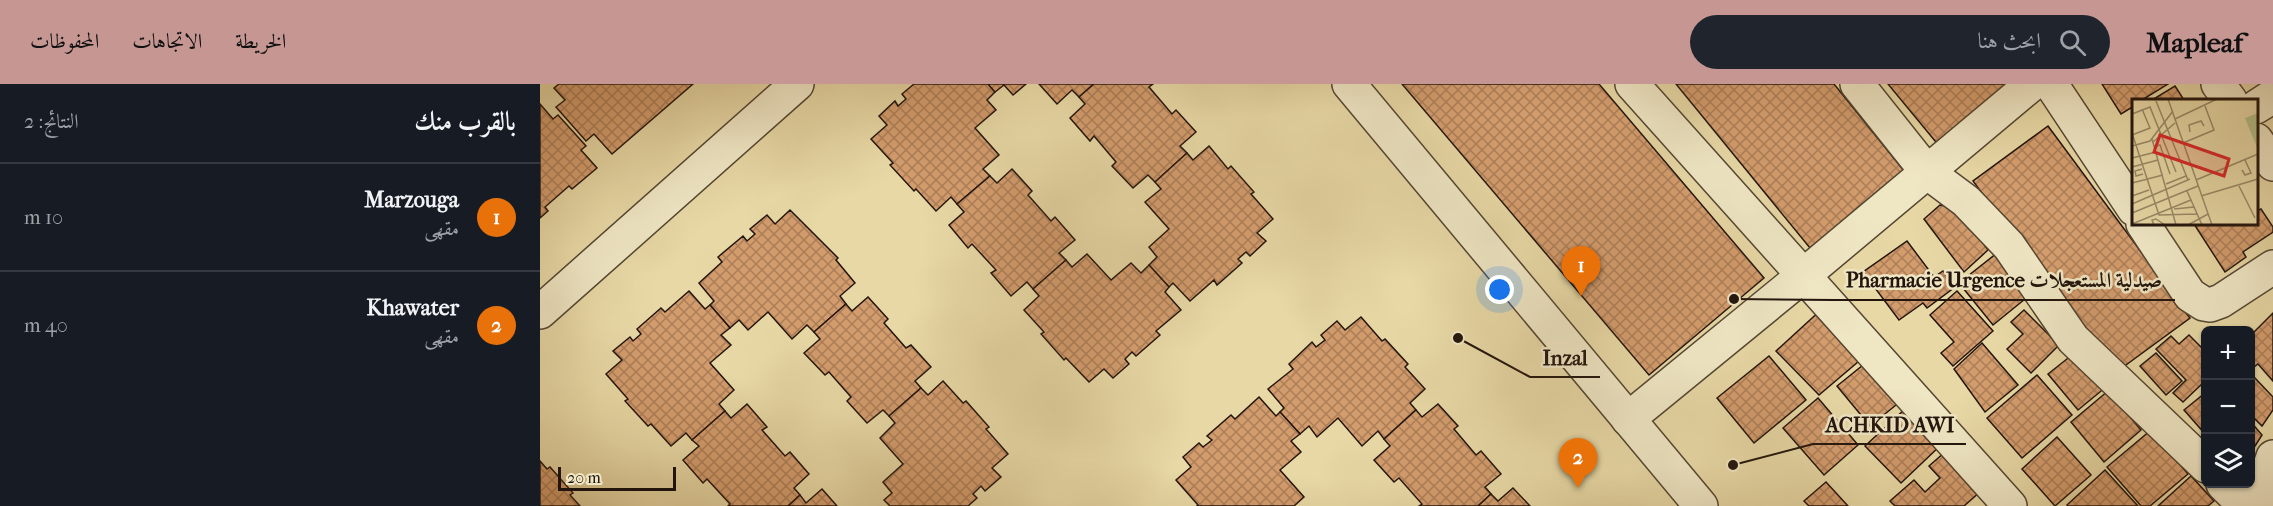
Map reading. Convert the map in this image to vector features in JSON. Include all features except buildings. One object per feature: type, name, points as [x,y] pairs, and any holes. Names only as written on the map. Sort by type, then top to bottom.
[{"type":"street","points":[[540,312],[797,84]]},
{"type":"street","points":[[1349,84],[1701,506]]},
{"type":"street","points":[[1632,84],[2010,506]]},
{"type":"street","points":[[1857,84],[1928,172],[1966,201],[2009,246],[2073,339],[2201,462]]},
{"type":"street","points":[[1628,419],[2032,84]]},
{"type":"street","points":[[2051,84],[2132,207]]},
{"type":"street","points":[[2218,84],[2228,99]]},
{"type":"street","points":[[2258,106],[2273,96]]},
{"type":"street","points":[[2258,143],[2273,164]]},
{"type":"street","points":[[2144,225],[2190,295],[2204,304],[2210,305],[2221,301],[2273,267]]},
{"type":"street","points":[[2256,506],[2273,457]]},
{"type":"street","points":[[2228,488],[2245,506]]},
{"type":"place","name":"Marzouga","points":[[1581,296]]},
{"type":"place","name":"Pharmacie Urgence صيدلية المستعجلات","points":[[1734,299]]},
{"type":"place","name":"Inzal","points":[[1458,338]]},
{"type":"place","name":"ACHKID AWI","points":[[1733,465]]},
{"type":"place","name":"Khawater","points":[[1578,488]]}]
